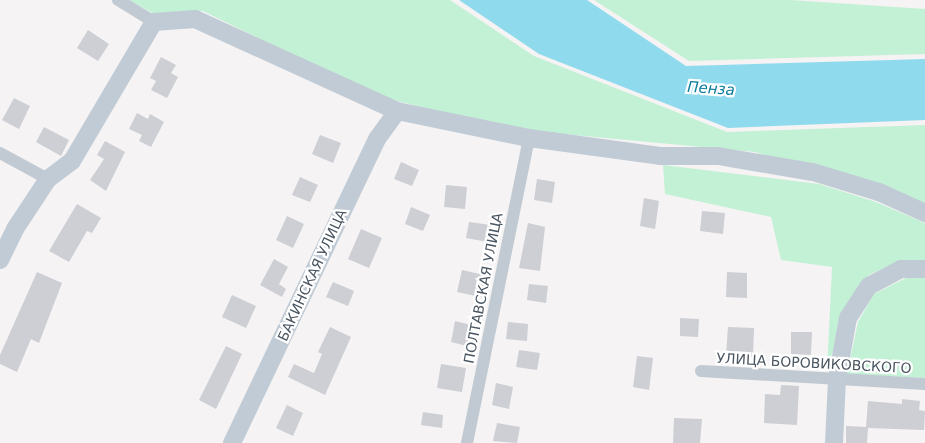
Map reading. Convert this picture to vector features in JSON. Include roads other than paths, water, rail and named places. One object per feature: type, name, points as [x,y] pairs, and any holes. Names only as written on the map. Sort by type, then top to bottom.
[{"type":"street","points":[[118,0],[154,22],[195,19],[397,111],[529,138],[660,156],[718,156],[813,172],[879,192],[925,213]]},
{"type":"street","points":[[0,260],[15,230],[48,179],[72,161],[154,22]]},
{"type":"street","name":"БАКИНСКАЯ УЛИЦА","points":[[232,443],[376,139],[397,111]]},
{"type":"street","name":"ПОЛТАВСКАЯ УЛИЦА","points":[[467,443],[529,138]]},
{"type":"street","points":[[0,153],[48,179]]},
{"type":"street","points":[[834,443],[837,379],[848,318],[869,286],[901,269],[925,269]]},
{"type":"street","name":"УЛИЦА БОРОВИКОВСКОГО","points":[[701,371],[925,384]]},
{"type":"water","name":"Пенза","points":[[459,0],[587,0],[686,66],[925,59],[925,120],[728,128],[539,54]]}]
